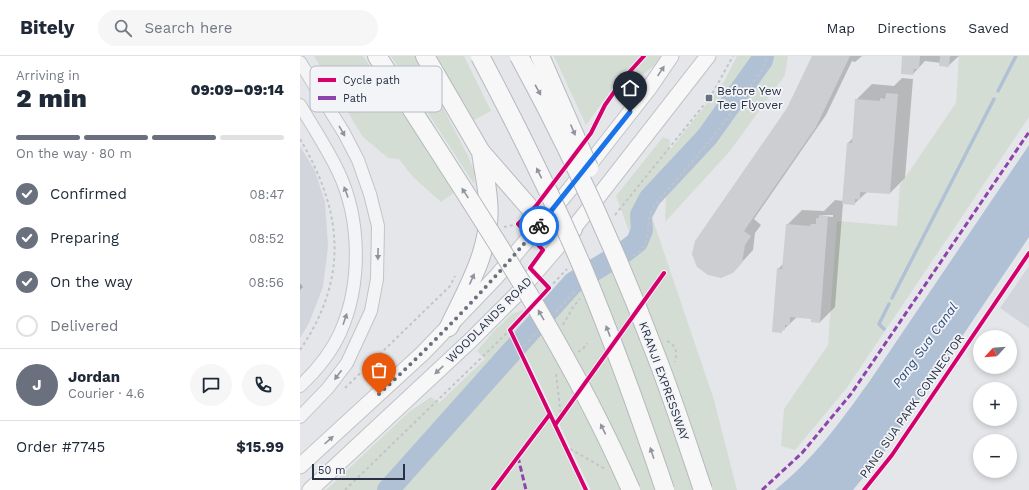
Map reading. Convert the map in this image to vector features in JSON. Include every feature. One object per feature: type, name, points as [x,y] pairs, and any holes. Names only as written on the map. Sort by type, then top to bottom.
[{"type":"highway","points":[[377,56],[384,66]]},
{"type":"highway","points":[[424,56],[430,66]]},
{"type":"highway","points":[[480,56],[508,110],[584,271],[639,412],[665,490]]},
{"type":"highway","name":"KRANJI EXPRESSWAY","points":[[520,56],[568,151],[639,310],[658,360],[702,490]]},
{"type":"highway","points":[[540,56],[595,182],[639,310]]},
{"type":"highway","points":[[442,86],[481,152],[537,216],[560,231],[573,230]]},
{"type":"highway","points":[[413,112],[532,299],[599,420],[631,490]]},
{"type":"highway","points":[[449,327],[480,259],[486,241],[488,201],[481,152]]},
{"type":"main road","name":"WOODLANDS ROAD","points":[[300,466],[449,327],[496,277],[530,237],[537,216],[650,87],[671,56]]},
{"type":"main road","name":"WOODLANDS ROAD","points":[[310,490],[471,340],[517,294],[573,230],[708,56]]},
{"type":"main road","points":[[496,277],[503,273],[513,274],[519,282],[517,294]]},
{"type":"street","points":[[300,62],[310,78]]},
{"type":"street","points":[[300,105],[339,172],[349,200],[356,253],[355,276],[349,306],[340,333],[330,351],[300,386]]},
{"type":"street","points":[[300,417],[328,388],[347,362],[371,311],[377,279],[378,226],[370,194],[358,160],[331,112]]},
{"type":"path","points":[[613,217],[711,96],[733,56]]},
{"type":"path","points":[[627,260],[638,253],[647,242],[649,218],[654,206],[713,137],[763,69],[767,56]]},
{"type":"path","points":[[300,139],[318,170],[329,200],[335,244],[331,281],[322,313],[300,350]]},
{"type":"path","points":[[497,227],[518,224],[537,216]]},
{"type":"path","points":[[518,224],[530,237]]},
{"type":"path","points":[[544,293],[568,268]]},
{"type":"path","points":[[535,273],[549,288]]},
{"type":"path","points":[[344,388],[450,286],[457,274]]},
{"type":"path","points":[[553,315],[578,289]]},
{"type":"path","points":[[563,326],[572,307],[582,296]]},
{"type":"path","points":[[345,490],[515,325]]},
{"type":"path","points":[[510,330],[512,335]]},
{"type":"path","points":[[520,350],[538,330]]},
{"type":"path","points":[[517,345],[523,357]]},
{"type":"path","points":[[555,367],[561,416]]},
{"type":"path","points":[[558,421],[565,412]]},
{"type":"path","points":[[562,439],[568,453]]},
{"type":"shaded area","points":[[314,56],[363,56],[370,66],[320,66]]},
{"type":"shaded area","points":[[391,56],[416,56],[421,66],[397,66]]},
{"type":"shaded area","points":[[434,56],[464,56],[491,111],[474,120],[442,69],[442,66],[440,66]]},
{"type":"shaded area","points":[[554,56],[661,56],[655,65],[638,78],[626,70],[586,125]]},
{"type":"shaded area","points":[[737,56],[756,56],[755,65],[703,134],[647,196],[639,207],[636,230],[632,239],[616,196],[663,137],[670,140],[669,151],[724,82]]},
{"type":"shaded area","points":[[770,56],[788,56],[785,75],[730,151],[665,222],[666,197],[717,138],[767,69]]},
{"type":"shaded area","points":[[959,56],[1029,56],[1029,117],[846,389],[795,450],[781,446],[784,409],[828,345],[837,221],[897,226],[900,185],[956,103]]},
{"type":"shaded area","points":[[442,106],[468,156],[475,173],[474,184],[427,112],[442,112]]},
{"type":"shaded area","points":[[348,112],[401,112],[455,192],[441,202],[413,177],[399,159],[388,158],[363,137]]},
{"type":"shaded area","points":[[300,146],[315,171],[325,202],[328,246],[323,287],[309,323],[300,338]]},
{"type":"shaded area","points":[[653,220],[714,400],[737,490],[591,490],[523,349],[578,289],[635,255],[647,244],[651,234]]},
{"type":"shaded area","points":[[1029,266],[1029,328],[1000,308]]},
{"type":"shaded area","points":[[528,308],[535,319],[380,490],[326,490],[409,412],[431,397],[439,403],[485,359],[477,351],[494,331],[512,314]]},
{"type":"shaded area","points":[[519,355],[583,490],[399,490]]},
{"type":"water","name":"Pang Sua Canal","points":[[1029,145],[1029,237],[885,451],[853,490],[775,490],[802,466],[848,411]]},
{"type":"building","points":[[812,56],[850,56],[816,127],[744,231],[751,236],[745,245],[742,263],[733,273],[721,278],[708,275],[697,267],[692,254],[695,241],[787,108]]},
{"type":"building","points":[[902,56],[920,56],[919,69],[914,69],[913,75],[901,74]]},
{"type":"building","points":[[940,56],[950,56],[949,67],[939,66]]},
{"type":"building","points":[[886,93],[898,94],[890,194],[860,192],[860,200],[855,199],[855,205],[842,204],[847,143],[852,143],[855,99],[880,101],[880,98],[885,99]]},
{"type":"building","points":[[819,215],[828,216],[820,323],[811,322],[811,319],[790,317],[790,325],[785,325],[785,330],[782,330],[782,333],[772,332],[777,268],[782,269],[786,224],[810,226],[811,224],[816,224],[816,218],[819,218]]},
{"type":"waterway","points":[[388,490],[573,283],[627,250],[637,242],[642,230],[641,215],[650,198],[707,137],[762,60],[763,56]]},
{"type":"waterway","points":[[998,91],[1016,56]]},
{"type":"waterway","points":[[892,298],[994,99]]},
{"type":"waterway","points":[[884,329],[879,324],[889,304]]},
{"type":"marked path","points":[[762,490],[802,453],[851,394],[1029,132]]},
{"type":"marked path","points":[[518,457],[526,490]]},
{"type":"cycle path","points":[[586,490],[510,330],[549,288],[530,268],[543,250],[518,224],[536,206],[591,133],[605,105],[624,78],[644,56]]},
{"type":"cycle path","name":"PANG SUA PARK CONNECTOR","points":[[864,490],[892,455],[1029,253]]},
{"type":"cycle path","points":[[555,425],[664,273]]},
{"type":"cycle path","points":[[493,490],[550,414]]},
{"type":"way so far","points":[[379,394],[449,327],[496,277],[539,226]]},
{"type":"place","name":"Before Yew Tee Flyover","points":[[709,98]]},
{"type":"route","points":[[539,226],[630,112]]}]
